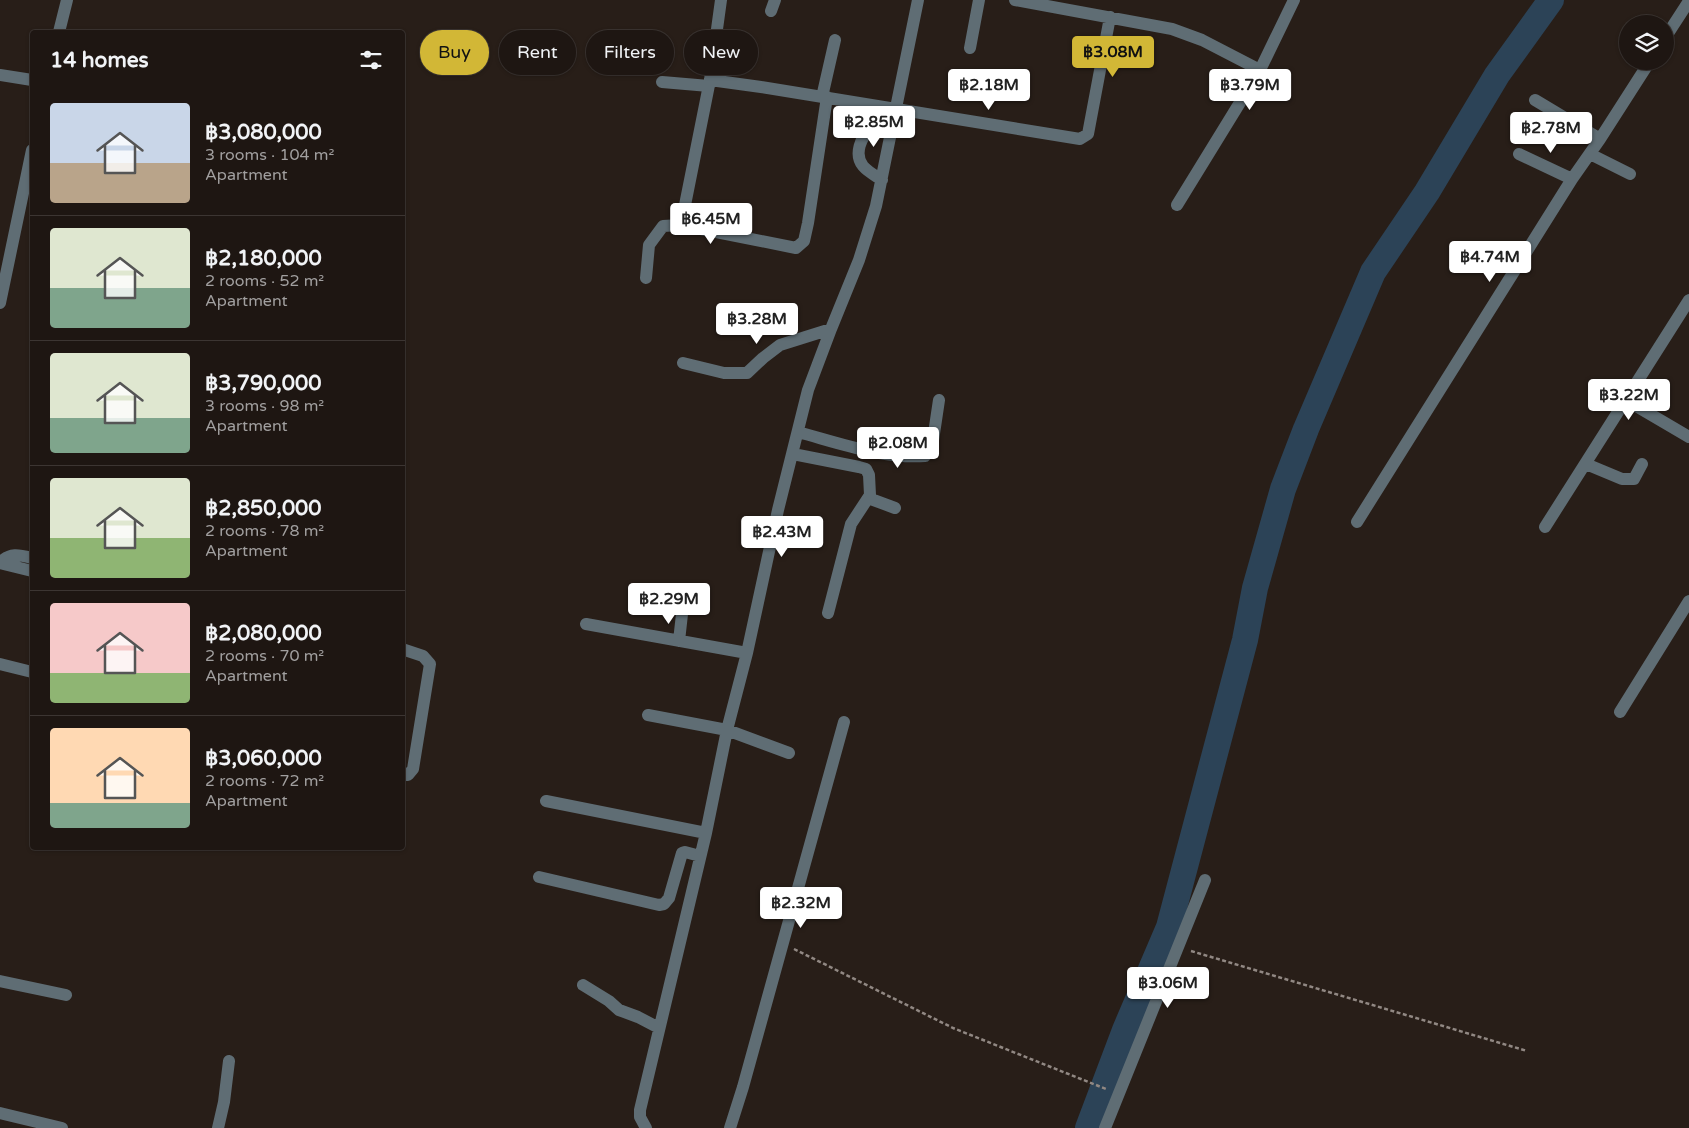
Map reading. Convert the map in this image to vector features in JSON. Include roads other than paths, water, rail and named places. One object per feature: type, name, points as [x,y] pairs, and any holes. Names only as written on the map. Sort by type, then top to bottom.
[{"type":"street","points":[[60,30],[68,0]]},
{"type":"street","points":[[681,225],[709,83],[721,0]]},
{"type":"street","points":[[646,1128],[640,1117],[640,1110],[706,833],[727,730],[747,653],[778,510],[808,390],[859,260],[876,206],[918,0]]},
{"type":"street","points":[[970,48],[979,0]]},
{"type":"street","points":[[1015,0],[1172,29],[1202,40],[1260,70]]},
{"type":"street","points":[[1177,206],[1260,70],[1294,0]]},
{"type":"street","points":[[1674,24],[1689,0]]},
{"type":"street","points":[[662,82],[709,83],[824,97],[896,115],[1080,139],[1088,134],[1110,17]]},
{"type":"street","points":[[646,278],[649,245],[655,234],[663,226],[681,225],[796,248],[804,241],[824,97],[835,40]]},
{"type":"street","points":[[1357,522],[1572,178],[1590,154],[1644,70]]},
{"type":"street","points":[[0,75],[30,80]]},
{"type":"street","points":[[1535,100],[1600,139]]},
{"type":"street","points":[[882,180],[865,169],[860,162],[859,151],[861,141],[873,129],[896,115]]},
{"type":"street","points":[[1519,154],[1572,178]]},
{"type":"street","points":[[1590,154],[1630,174]]},
{"type":"street","points":[[0,303],[30,160]]},
{"type":"street","points":[[1545,527],[1689,300]]},
{"type":"street","points":[[683,363],[724,373],[747,373],[762,358],[780,345],[831,328]]},
{"type":"street","points":[[798,432],[881,453],[911,457],[925,456],[932,446],[939,400]]},
{"type":"street","points":[[1626,400],[1689,437]]},
{"type":"street","points":[[793,454],[866,469],[869,474],[870,495],[851,524],[828,613]]},
{"type":"street","points":[[1586,464],[1622,479],[1634,479],[1642,464]]},
{"type":"street","points":[[868,498],[895,508]]},
{"type":"street","points":[[0,563],[9,556],[16,554],[30,558]]},
{"type":"street","points":[[0,563],[30,570]]},
{"type":"street","points":[[1620,712],[1689,602]]},
{"type":"street","points":[[679,641],[683,604]]},
{"type":"street","points":[[586,624],[747,653]]},
{"type":"street","points":[[405,651],[424,656],[430,664],[413,769],[408,775],[405,775]]},
{"type":"street","points":[[0,664],[30,672]]},
{"type":"street","points":[[648,715],[727,730],[789,753]]},
{"type":"street","points":[[730,1128],[844,722]]},
{"type":"street","points":[[546,802],[706,833]]},
{"type":"street","points":[[539,877],[658,905],[664,904],[669,898],[682,853],[700,856]]},
{"type":"street","points":[[1105,1128],[1205,880]]},
{"type":"street","points":[[0,981],[66,995]]},
{"type":"street","points":[[583,985],[609,1001],[619,1010],[659,1028]]},
{"type":"street","points":[[218,1128],[224,1102],[229,1061]]},
{"type":"street","points":[[0,1113],[43,1126],[62,1128]]},
{"type":"waterway","points":[[1088,1128],[1125,1030],[1169,927],[1245,640],[1255,588],[1283,489],[1306,429],[1373,272],[1427,192],[1497,75],[1551,0]]}]
